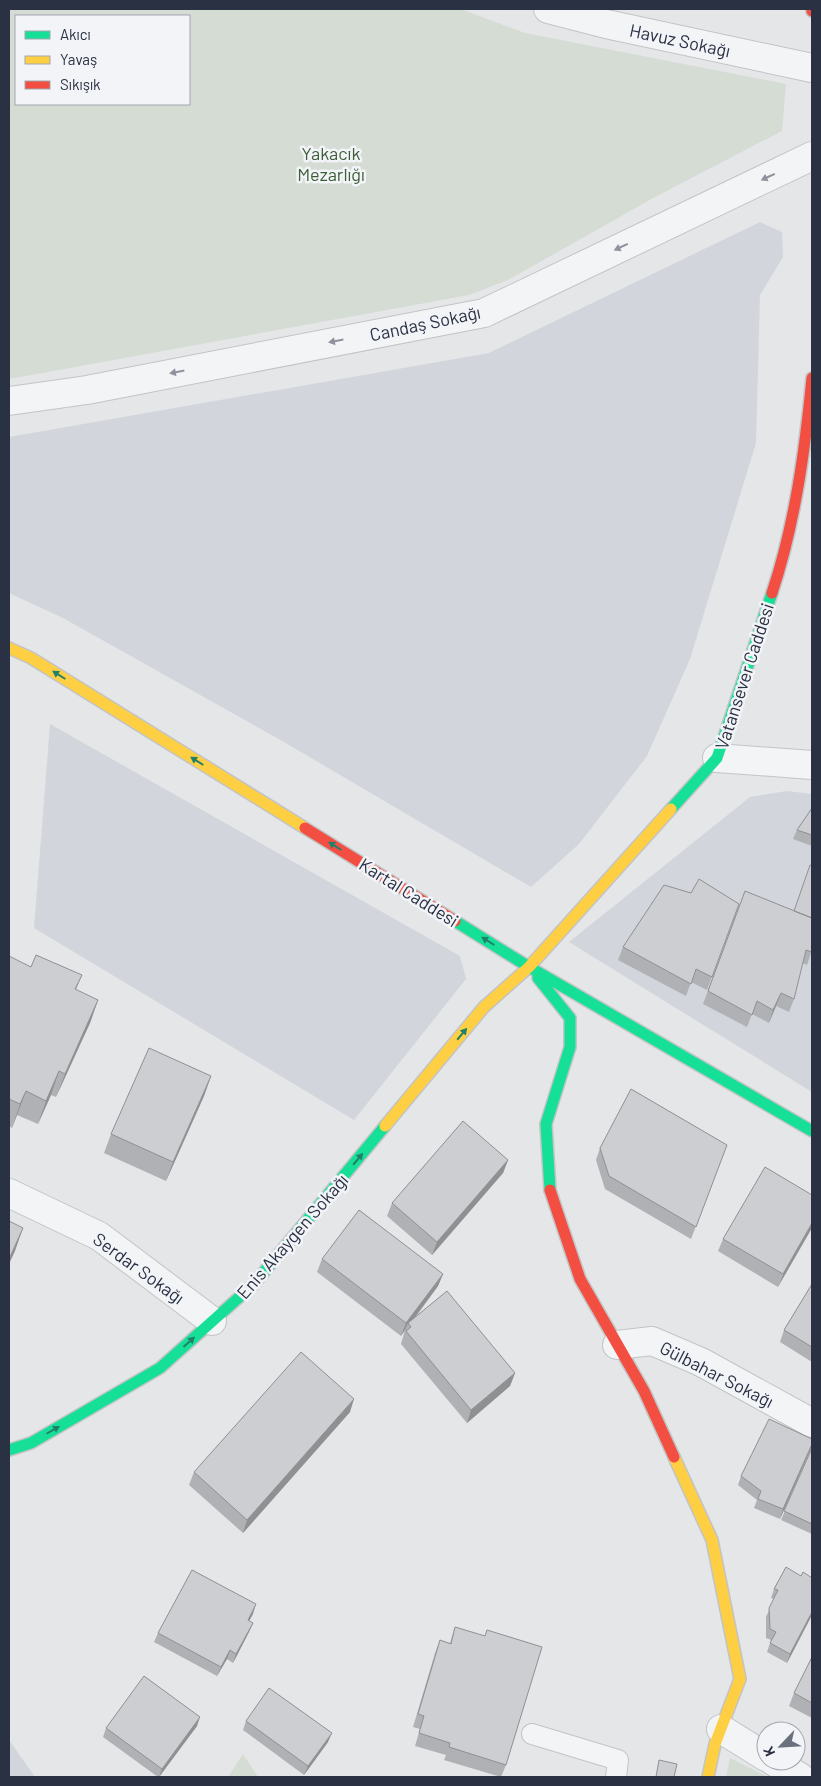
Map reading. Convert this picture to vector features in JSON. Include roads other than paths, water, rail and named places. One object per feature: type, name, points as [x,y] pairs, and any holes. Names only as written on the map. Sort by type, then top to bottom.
[{"type":"main road","name":"Vatansever Caddesi","points":[[529,967],[717,758],[781,566],[805,451],[812,378]]},
{"type":"main road","name":"Kartal Caddesi","points":[[9,648],[40,664],[529,967],[812,1131]]},
{"type":"main road","name":"Enis Akaygen Sokağı","points":[[9,1450],[32,1443],[160,1368],[254,1284],[484,1007],[529,967]]},
{"type":"main road","points":[[529,967],[570,1018],[570,1047],[546,1124],[549,1188],[580,1278],[644,1391],[712,1540],[740,1679],[721,1729],[708,1777]]},
{"type":"street","name":"Havuz Sokağı","points":[[548,9],[606,24],[812,68]]},
{"type":"street","name":"Candaş Sokağı","points":[[9,401],[87,390],[484,313],[812,156]]},
{"type":"street","points":[[717,758],[812,765]]},
{"type":"street","name":"Serdar Sokağı","points":[[9,1193],[99,1236],[212,1321]]},
{"type":"street","name":"Gülbahar Sokağı","points":[[617,1346],[652,1341],[701,1362],[812,1423]]},
{"type":"street","points":[[721,1729],[756,1750]]},
{"type":"lane","points":[[532,1734],[618,1760],[616,1777]]},
{"type":"park label","name":"Yakacık Mezarlığı","points":[[331,163]]}]
